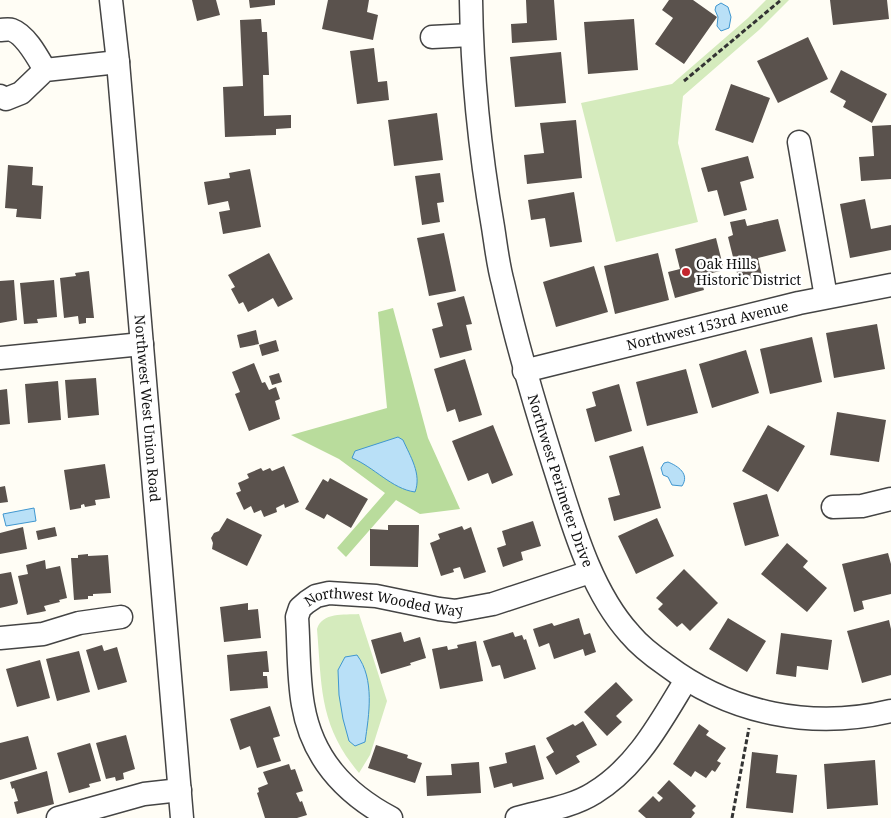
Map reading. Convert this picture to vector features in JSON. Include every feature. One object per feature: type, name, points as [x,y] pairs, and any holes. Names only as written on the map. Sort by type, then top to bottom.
[{"type":"street","name":"Northwest West Union Road","points":[[111,0],[118,62],[182,818]]},
{"type":"street","name":"Northwest Perimeter Drive","points":[[471,0],[471,36],[486,192],[502,281],[524,371],[560,485],[590,572],[618,620],[646,651],[686,680],[752,709],[775,715],[829,719],[891,711]]},
{"type":"street","points":[[0,30],[12,30],[21,36],[45,70]]},
{"type":"street","points":[[432,37],[471,36]]},
{"type":"street","points":[[2,100],[21,93],[45,70],[118,62]]},
{"type":"street","points":[[799,142],[826,298]]},
{"type":"street","name":"Northwest 153rd Avenue","points":[[524,371],[790,305],[891,285]]},
{"type":"street","points":[[0,358],[142,344]]},
{"type":"street","points":[[833,507],[862,506],[891,498]]},
{"type":"street","name":"Northwest Wooded Way","points":[[391,818],[369,806],[349,790],[326,763],[310,731],[303,704],[298,617],[300,608],[313,588],[329,593],[376,596],[455,611],[493,604],[590,572]]},
{"type":"street","points":[[0,638],[43,634],[79,623],[121,617]]},
{"type":"street","points":[[517,818],[571,803],[593,794],[611,781],[642,748],[686,680]]},
{"type":"street","points":[[58,818],[144,794],[180,790]]},
{"type":"path","points":[[684,81],[781,0]]},
{"type":"path","points":[[732,818],[752,709]]},
{"type":"green space","points":[[766,0],[789,0],[759,30],[683,96],[678,143],[698,222],[616,242],[581,103],[672,84]]},
{"type":"green space","points":[[393,308],[428,438],[460,509],[420,514],[396,500],[346,557],[337,548],[385,493],[339,459],[291,435],[387,408],[378,312]]},
{"type":"green space","points":[[359,614],[387,701],[370,755],[359,773],[336,739],[329,722],[322,688],[317,629],[329,617]]},
{"type":"water","points":[[721,3],[728,7],[731,17],[729,28],[721,31],[717,26],[718,17],[715,10],[716,6]]},
{"type":"water","points":[[398,437],[403,440],[414,465],[417,479],[415,492],[399,487],[352,458],[355,451]]},
{"type":"water","points":[[668,462],[679,468],[684,474],[685,478],[682,486],[672,485],[668,477],[663,475],[661,468],[664,463]]},
{"type":"water","points":[[34,508],[36,521],[6,526],[3,514]]},
{"type":"water","points":[[357,655],[366,675],[369,697],[365,742],[355,746],[349,741],[343,719],[339,695],[338,670],[345,657]]},
{"type":"building","points":[[192,0],[216,0],[220,15],[197,21]]},
{"type":"building","points":[[249,0],[275,0],[275,5],[250,8]]},
{"type":"building","points":[[328,0],[369,0],[367,12],[378,15],[373,40],[322,29]]},
{"type":"building","points":[[526,0],[554,0],[557,40],[512,43],[511,24],[527,23]]},
{"type":"building","points":[[669,0],[693,0],[717,17],[684,64],[655,44],[673,18],[662,10]]},
{"type":"building","points":[[830,0],[887,0],[889,19],[833,25]]},
{"type":"building","points":[[261,19],[262,32],[267,32],[269,75],[263,75],[264,116],[291,115],[291,128],[276,129],[276,135],[225,137],[223,87],[243,86],[240,20]]},
{"type":"building","points":[[634,19],[638,70],[588,74],[584,22]]},
{"type":"building","points":[[808,37],[828,79],[778,103],[757,61]]},
{"type":"building","points":[[374,48],[378,82],[387,81],[389,100],[357,104],[350,51]]},
{"type":"building","points":[[561,52],[566,103],[515,107],[510,57]]},
{"type":"building","points":[[841,70],[887,94],[872,123],[843,107],[846,101],[830,92]]},
{"type":"building","points":[[731,84],[770,98],[753,143],[715,130]]},
{"type":"building","points":[[437,113],[443,160],[394,166],[388,120]]},
{"type":"building","points":[[576,120],[582,178],[527,184],[524,155],[544,153],[540,123]]},
{"type":"building","points":[[891,125],[891,179],[861,181],[859,157],[874,156],[872,126]]},
{"type":"building","points":[[748,156],[754,178],[740,182],[747,210],[724,216],[717,190],[708,192],[701,168]]},
{"type":"building","points":[[8,165],[33,167],[32,185],[43,186],[41,219],[16,217],[17,209],[5,208]]},
{"type":"building","points":[[250,169],[261,227],[223,234],[219,212],[230,210],[228,201],[208,205],[204,182],[230,178],[229,173]]},
{"type":"building","points":[[440,173],[444,202],[437,203],[440,222],[422,225],[415,176]]},
{"type":"building","points":[[574,192],[582,242],[550,247],[545,218],[531,220],[528,200]]},
{"type":"building","points":[[865,199],[871,229],[891,225],[891,250],[850,258],[840,204]]},
{"type":"building","points":[[745,219],[747,226],[778,219],[786,251],[758,258],[762,276],[739,281],[728,237],[733,235],[730,222]]},
{"type":"building","points":[[444,233],[456,291],[429,296],[417,238]]},
{"type":"building","points":[[716,238],[724,270],[700,276],[704,290],[675,298],[668,272],[680,269],[675,249]]},
{"type":"building","points":[[269,253],[293,299],[278,307],[273,298],[248,312],[243,302],[239,304],[231,289],[235,287],[228,275]]},
{"type":"building","points":[[658,253],[669,300],[615,314],[604,266]]},
{"type":"building","points":[[594,266],[608,312],[556,327],[543,282]]},
{"type":"building","points":[[89,271],[94,318],[86,318],[86,323],[79,324],[78,316],[64,318],[60,278],[76,276],[75,273]]},
{"type":"building","points":[[14,280],[17,320],[0,323],[0,281]]},
{"type":"building","points":[[54,280],[57,317],[37,319],[38,323],[24,324],[20,283]]},
{"type":"building","points":[[464,296],[472,324],[466,325],[472,350],[440,358],[432,329],[443,326],[437,303]]},
{"type":"building","points":[[877,324],[885,369],[834,378],[826,333]]},
{"type":"building","points":[[256,330],[259,344],[240,348],[237,335]]},
{"type":"building","points":[[812,337],[822,382],[770,394],[760,349]]},
{"type":"building","points":[[276,340],[279,351],[262,356],[259,345]]},
{"type":"building","points":[[746,350],[759,393],[712,408],[699,364]]},
{"type":"building","points":[[465,359],[482,415],[459,422],[455,409],[447,412],[434,369]]},
{"type":"building","points":[[254,363],[262,383],[265,382],[269,390],[276,387],[280,399],[275,401],[280,419],[249,431],[235,394],[240,392],[232,372]]},
{"type":"building","points":[[686,369],[698,413],[647,426],[636,382]]},
{"type":"building","points":[[279,373],[282,382],[272,385],[269,376]]},
{"type":"building","points":[[96,378],[99,415],[68,418],[65,380]]},
{"type":"building","points":[[58,381],[61,420],[28,423],[25,384]]},
{"type":"building","points":[[619,384],[632,431],[595,442],[586,409],[596,406],[592,392]]},
{"type":"building","points":[[7,389],[10,424],[0,425],[0,390]]},
{"type":"building","points":[[837,412],[886,420],[879,462],[830,455]]},
{"type":"building","points":[[493,425],[513,475],[492,484],[488,473],[468,481],[452,441]]},
{"type":"building","points":[[768,425],[805,446],[778,492],[742,471]]},
{"type":"building","points":[[643,446],[661,508],[614,521],[608,498],[620,495],[609,456]]},
{"type":"building","points":[[105,464],[110,498],[95,500],[96,505],[85,507],[84,504],[81,505],[81,508],[70,510],[64,470]]},
{"type":"building","points":[[284,466],[299,502],[285,508],[284,504],[276,508],[277,512],[264,517],[261,510],[254,513],[251,506],[244,510],[236,493],[241,491],[238,483],[249,478],[247,474],[261,468],[263,471],[270,468],[272,471]]},
{"type":"building","points":[[330,478],[368,499],[351,528],[327,514],[324,519],[305,509],[323,479],[328,482]]},
{"type":"building","points":[[5,486],[8,502],[0,503],[0,487]]},
{"type":"building","points":[[767,494],[779,536],[745,546],[733,503]]},
{"type":"building","points":[[227,518],[262,535],[247,566],[212,549],[213,543],[211,538],[214,533],[219,531]]},
{"type":"building","points":[[657,518],[674,556],[636,574],[618,536]]},
{"type":"building","points":[[533,521],[541,546],[521,552],[523,560],[503,567],[497,548],[506,545],[502,531]]},
{"type":"building","points":[[388,525],[419,525],[418,567],[370,566],[370,529],[388,530]]},
{"type":"building","points":[[462,526],[464,530],[471,527],[486,572],[464,579],[460,567],[453,569],[454,572],[441,576],[430,543],[440,539],[438,534]]},
{"type":"building","points":[[23,527],[27,549],[0,554],[0,533]]},
{"type":"building","points":[[55,527],[57,536],[38,540],[36,531]]},
{"type":"building","points":[[787,543],[808,561],[803,567],[827,588],[807,612],[761,574]]},
{"type":"building","points":[[888,553],[891,564],[891,594],[862,601],[864,609],[854,612],[842,564]]},
{"type":"building","points":[[88,554],[88,556],[108,555],[111,593],[93,594],[93,596],[88,596],[88,599],[74,600],[71,558],[78,558],[78,555]]},
{"type":"building","points":[[45,560],[46,569],[60,566],[67,598],[44,606],[46,611],[27,615],[18,576],[28,574],[26,565]]},
{"type":"building","points":[[684,569],[718,603],[690,631],[682,623],[677,627],[658,609],[663,604],[656,598]]},
{"type":"building","points":[[11,572],[18,602],[17,604],[0,608],[0,574]]},
{"type":"building","points":[[248,603],[248,610],[258,609],[261,638],[224,642],[220,607]]},
{"type":"building","points":[[579,618],[584,635],[590,633],[596,652],[585,656],[583,649],[554,659],[549,643],[539,647],[533,629],[552,623],[554,626]]},
{"type":"building","points":[[728,618],[766,641],[747,672],[709,649]]},
{"type":"building","points":[[889,620],[891,629],[891,675],[862,683],[847,631]]},
{"type":"building","points":[[401,632],[404,642],[420,637],[426,658],[410,663],[411,665],[381,674],[371,640]]},
{"type":"building","points":[[513,632],[515,637],[522,635],[524,640],[526,639],[536,669],[504,679],[500,665],[492,667],[483,641]]},
{"type":"building","points":[[781,633],[832,640],[828,670],[797,666],[796,677],[776,674]]},
{"type":"building","points":[[476,641],[483,681],[440,689],[432,649],[447,646],[448,650],[458,648],[457,645]]},
{"type":"building","points":[[102,645],[104,651],[117,647],[127,682],[98,690],[86,650]]},
{"type":"building","points":[[79,651],[90,692],[57,701],[46,659]]},
{"type":"building","points":[[267,651],[269,672],[263,672],[263,676],[267,676],[268,688],[230,691],[227,655]]},
{"type":"building","points":[[40,660],[50,698],[17,707],[6,669]]},
{"type":"building","points":[[616,682],[633,700],[616,716],[622,722],[607,736],[584,712]]},
{"type":"building","points":[[270,706],[280,736],[273,738],[281,761],[257,768],[250,746],[240,750],[230,719]]},
{"type":"building","points":[[583,721],[597,745],[576,756],[580,762],[556,775],[546,757],[554,752],[546,738]]},
{"type":"building","points":[[699,724],[709,731],[706,735],[726,748],[717,761],[721,763],[715,772],[712,770],[706,778],[695,771],[691,777],[673,764]]},
{"type":"building","points":[[126,735],[135,769],[123,773],[124,779],[116,781],[115,777],[106,779],[96,743]]},
{"type":"building","points":[[28,736],[37,769],[0,780],[0,743]]},
{"type":"building","points":[[90,743],[101,781],[89,784],[90,787],[69,793],[57,753]]},
{"type":"building","points":[[376,745],[408,755],[407,758],[422,763],[415,783],[368,768]]},
{"type":"building","points":[[535,745],[544,779],[513,787],[512,783],[494,788],[489,767],[507,763],[505,753]]},
{"type":"building","points":[[752,752],[778,755],[776,773],[797,775],[793,813],[746,808]]},
{"type":"building","points":[[875,760],[878,805],[827,809],[824,764]]},
{"type":"building","points":[[479,762],[481,793],[427,796],[426,776],[452,775],[451,764]]},
{"type":"building","points":[[289,764],[291,770],[295,769],[303,791],[296,793],[300,802],[302,801],[307,815],[297,818],[265,818],[257,793],[259,792],[258,788],[268,784],[263,772]]},
{"type":"building","points":[[47,771],[54,804],[17,814],[14,802],[18,801],[10,782]]},
{"type":"building","points":[[669,780],[696,806],[692,810],[695,813],[691,818],[646,818],[638,811],[653,796],[659,802],[663,798],[657,793]]},
{"type":"place","name":"Oak Hills Historic District","points":[[686,272]]}]
